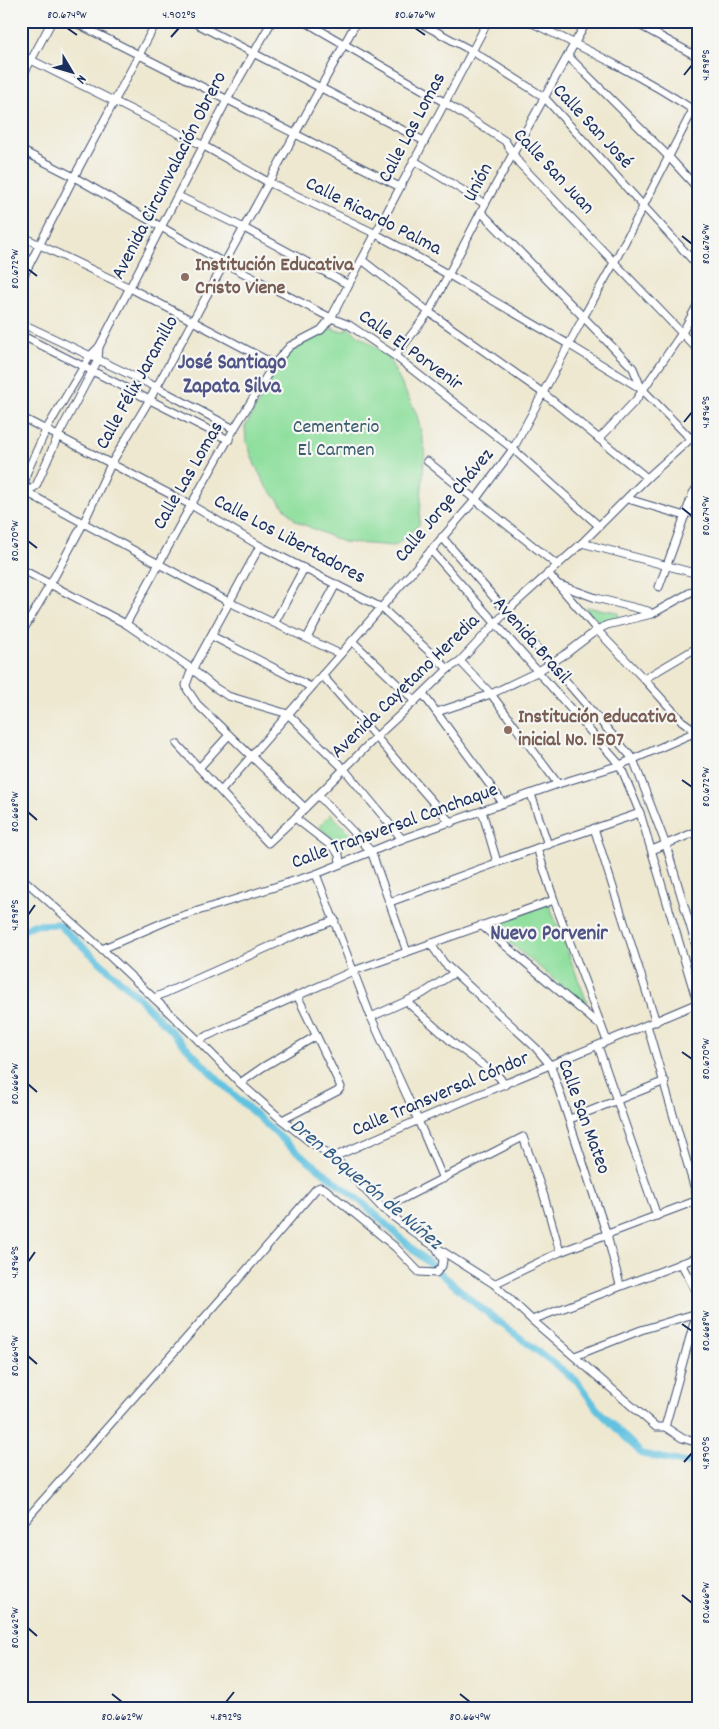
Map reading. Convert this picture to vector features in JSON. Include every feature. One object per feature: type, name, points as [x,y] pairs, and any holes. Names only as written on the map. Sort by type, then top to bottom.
[{"type":"street","points":[[21,79],[52,21]]},
{"type":"street","points":[[72,21],[400,187]]},
{"type":"street","points":[[21,281],[157,21]]},
{"type":"street","points":[[191,21],[424,141]]},
{"type":"street","name":"Avenida Circunvalación Obrero","points":[[26,492],[24,470],[90,356],[99,348],[227,100],[272,21]]},
{"type":"street","name":"Calle San Juan","points":[[304,21],[444,102],[505,141],[519,163],[698,350]]},
{"type":"street","name":"Calle Félix Jaramillo","points":[[22,633],[84,522],[111,464],[150,400],[357,21]]},
{"type":"street","name":"Calle San José","points":[[417,21],[472,51],[544,97],[698,266]]},
{"type":"street","name":"Calle Las Lomas","points":[[126,624],[158,563],[234,429],[274,364],[290,346],[322,330],[331,318],[488,21]]},
{"type":"street","points":[[528,21],[632,74],[695,111]]},
{"type":"street","name":"Unión","points":[[394,356],[429,312],[513,152],[587,21]]},
{"type":"street","points":[[632,21],[698,57]]},
{"type":"street","name":"Calle Ricardo Palma","points":[[21,55],[204,146],[268,182],[376,234],[449,275],[568,344],[642,390],[690,438]]},
{"type":"street","points":[[568,56],[668,156],[698,189]]},
{"type":"street","name":"Calle Jorge Chávez","points":[[221,791],[476,499],[513,449],[668,156],[695,111],[698,100]]},
{"type":"street","name":"Calle El Porvenir","points":[[21,150],[74,177],[224,263],[331,318],[349,325],[394,356],[513,449],[599,526]]},
{"type":"street","points":[[414,160],[485,204]]},
{"type":"street","points":[[178,196],[244,228],[349,285]]},
{"type":"street","points":[[481,212],[634,368],[642,390]]},
{"type":"street","points":[[21,236],[130,288],[274,364]]},
{"type":"street","points":[[362,260],[429,312],[542,393],[648,478]]},
{"type":"street","points":[[598,439],[636,400],[682,333],[698,304]]},
{"type":"street","points":[[21,323],[156,388],[234,429]]},
{"type":"street","points":[[21,334],[229,440]]},
{"type":"street","name":"Avenida Circunvalación Obrero","points":[[21,500],[26,492],[36,486],[58,436],[93,371],[98,360],[99,348]]},
{"type":"street","name":"Calle Los Libertadores","points":[[21,416],[191,505],[260,546],[382,608],[448,669]]},
{"type":"street","name":"Avenida Cayetano Heredia","points":[[221,791],[268,843],[376,737],[448,669],[460,661],[507,611],[582,543],[698,432]]},
{"type":"street","points":[[427,461],[557,565]]},
{"type":"street","points":[[659,587],[693,493],[698,486]]},
{"type":"street","points":[[26,492],[230,602],[340,654]]},
{"type":"street","points":[[628,499],[686,514],[698,515]]},
{"type":"street","name":"Avenida Brasil","points":[[442,538],[507,611],[633,760],[666,844],[698,952]]},
{"type":"street","points":[[582,543],[698,574]]},
{"type":"street","points":[[260,546],[212,636],[192,669],[186,684],[189,694],[197,704],[305,808]]},
{"type":"street","name":"Avenida Brasil","points":[[431,550],[620,765],[640,812],[698,1004]]},
{"type":"street","points":[[275,622],[304,568]]},
{"type":"street","points":[[21,569],[51,583],[126,624],[228,696],[288,714],[344,769],[402,839]]},
{"type":"street","points":[[548,573],[597,630],[682,721],[696,732],[698,745]]},
{"type":"street","points":[[307,638],[336,584]]},
{"type":"street","points":[[560,585],[596,598],[648,611],[652,614]]},
{"type":"street","points":[[437,712],[491,694],[537,672],[567,653],[597,630],[607,625],[652,614],[698,588]]},
{"type":"street","points":[[212,636],[311,687]]},
{"type":"street","points":[[352,641],[416,701]]},
{"type":"street","points":[[644,679],[698,647]]},
{"type":"street","points":[[460,661],[491,694],[558,784]]},
{"type":"street","points":[[322,675],[451,823]]},
{"type":"street","points":[[423,694],[503,804]]},
{"type":"street","name":"Calle Transversal Canchaque","points":[[102,949],[169,920],[316,874],[402,839],[558,784],[620,765],[696,732]]},
{"type":"street","points":[[199,768],[229,735]]},
{"type":"street","points":[[177,744],[221,791]]},
{"type":"street","points":[[531,794],[548,844]]},
{"type":"street","points":[[318,795],[371,851],[407,952]]},
{"type":"street","points":[[482,811],[497,862]]},
{"type":"street","points":[[390,902],[640,812]]},
{"type":"street","points":[[295,818],[335,848],[339,855],[340,863]]},
{"type":"street","points":[[594,828],[656,1022]]},
{"type":"street","points":[[652,850],[698,832]]},
{"type":"street","points":[[537,848],[606,1041]]},
{"type":"street","points":[[316,874],[371,1017],[443,1179]]},
{"type":"street","points":[[21,877],[102,949],[198,1040],[240,1083],[282,1120],[310,1142],[334,1157],[383,1209],[435,1246],[494,1284],[532,1320],[656,1427],[665,1427],[682,1438],[698,1443]]},
{"type":"street","points":[[198,1040],[353,971],[554,900]]},
{"type":"street","points":[[154,998],[334,920]]},
{"type":"street","points":[[481,925],[599,1024]]},
{"type":"street","name":"Calle San Mateo","points":[[430,943],[439,957],[454,973],[536,1048],[551,1066],[607,1235],[620,1285]]},
{"type":"street","points":[[371,1017],[407,1002],[454,973]]},
{"type":"street","points":[[282,1120],[340,1089],[297,995]]},
{"type":"street","points":[[407,1002],[453,1043],[499,1077],[505,1085]]},
{"type":"street","name":"Calle Transversal Cóndor","points":[[334,1157],[418,1120],[698,1004]]},
{"type":"street","points":[[494,1284],[560,1252],[698,1200],[648,1025]]},
{"type":"street","points":[[240,1083],[262,1067],[316,1036]]},
{"type":"street","points":[[598,1046],[657,1216]]},
{"type":"street","points":[[570,1119],[665,1081]]},
{"type":"street","points":[[383,1209],[523,1137],[544,1196],[560,1252]]},
{"type":"street","points":[[21,1524],[316,1189],[320,1187],[325,1189],[395,1247],[419,1272],[436,1273],[442,1266],[442,1255],[435,1246]]},
{"type":"street","points":[[532,1320],[698,1257]]},
{"type":"street","points":[[682,1263],[698,1296]]},
{"type":"street","points":[[575,1356],[641,1330],[697,1311]]},
{"type":"street","points":[[665,1427],[697,1311]]},
{"type":"green space","name":"Cementerio El Carmen","points":[[334,327],[334,330],[345,331],[347,327],[387,355],[417,415],[425,450],[419,525],[395,546],[343,542],[296,521],[266,486],[255,465],[246,440],[245,427],[284,357]]},
{"type":"green space","points":[[586,607],[618,612],[619,620],[599,623]]},
{"type":"green space","points":[[331,814],[353,836],[341,848],[319,826]]},
{"type":"green space","points":[[549,904],[587,1002],[584,1004],[488,925]]},
{"type":"waterway","name":"Dren Boquerón de Núñez","points":[[21,932],[33,925],[58,924],[136,995],[220,1082],[290,1146],[364,1204],[477,1305],[577,1381],[597,1409],[642,1454],[698,1465]]},
{"type":"place","name":"Institución Educativa Cristo Viene","points":[[185,277]]},
{"type":"place","name":"Institución educativa inicial No. 1507","points":[[508,730]]},
{"type":"district","name":"José Santiago Zapata Silva","points":[[232,376]]},
{"type":"district","name":"Nuevo Porvenir","points":[[549,935]]}]
